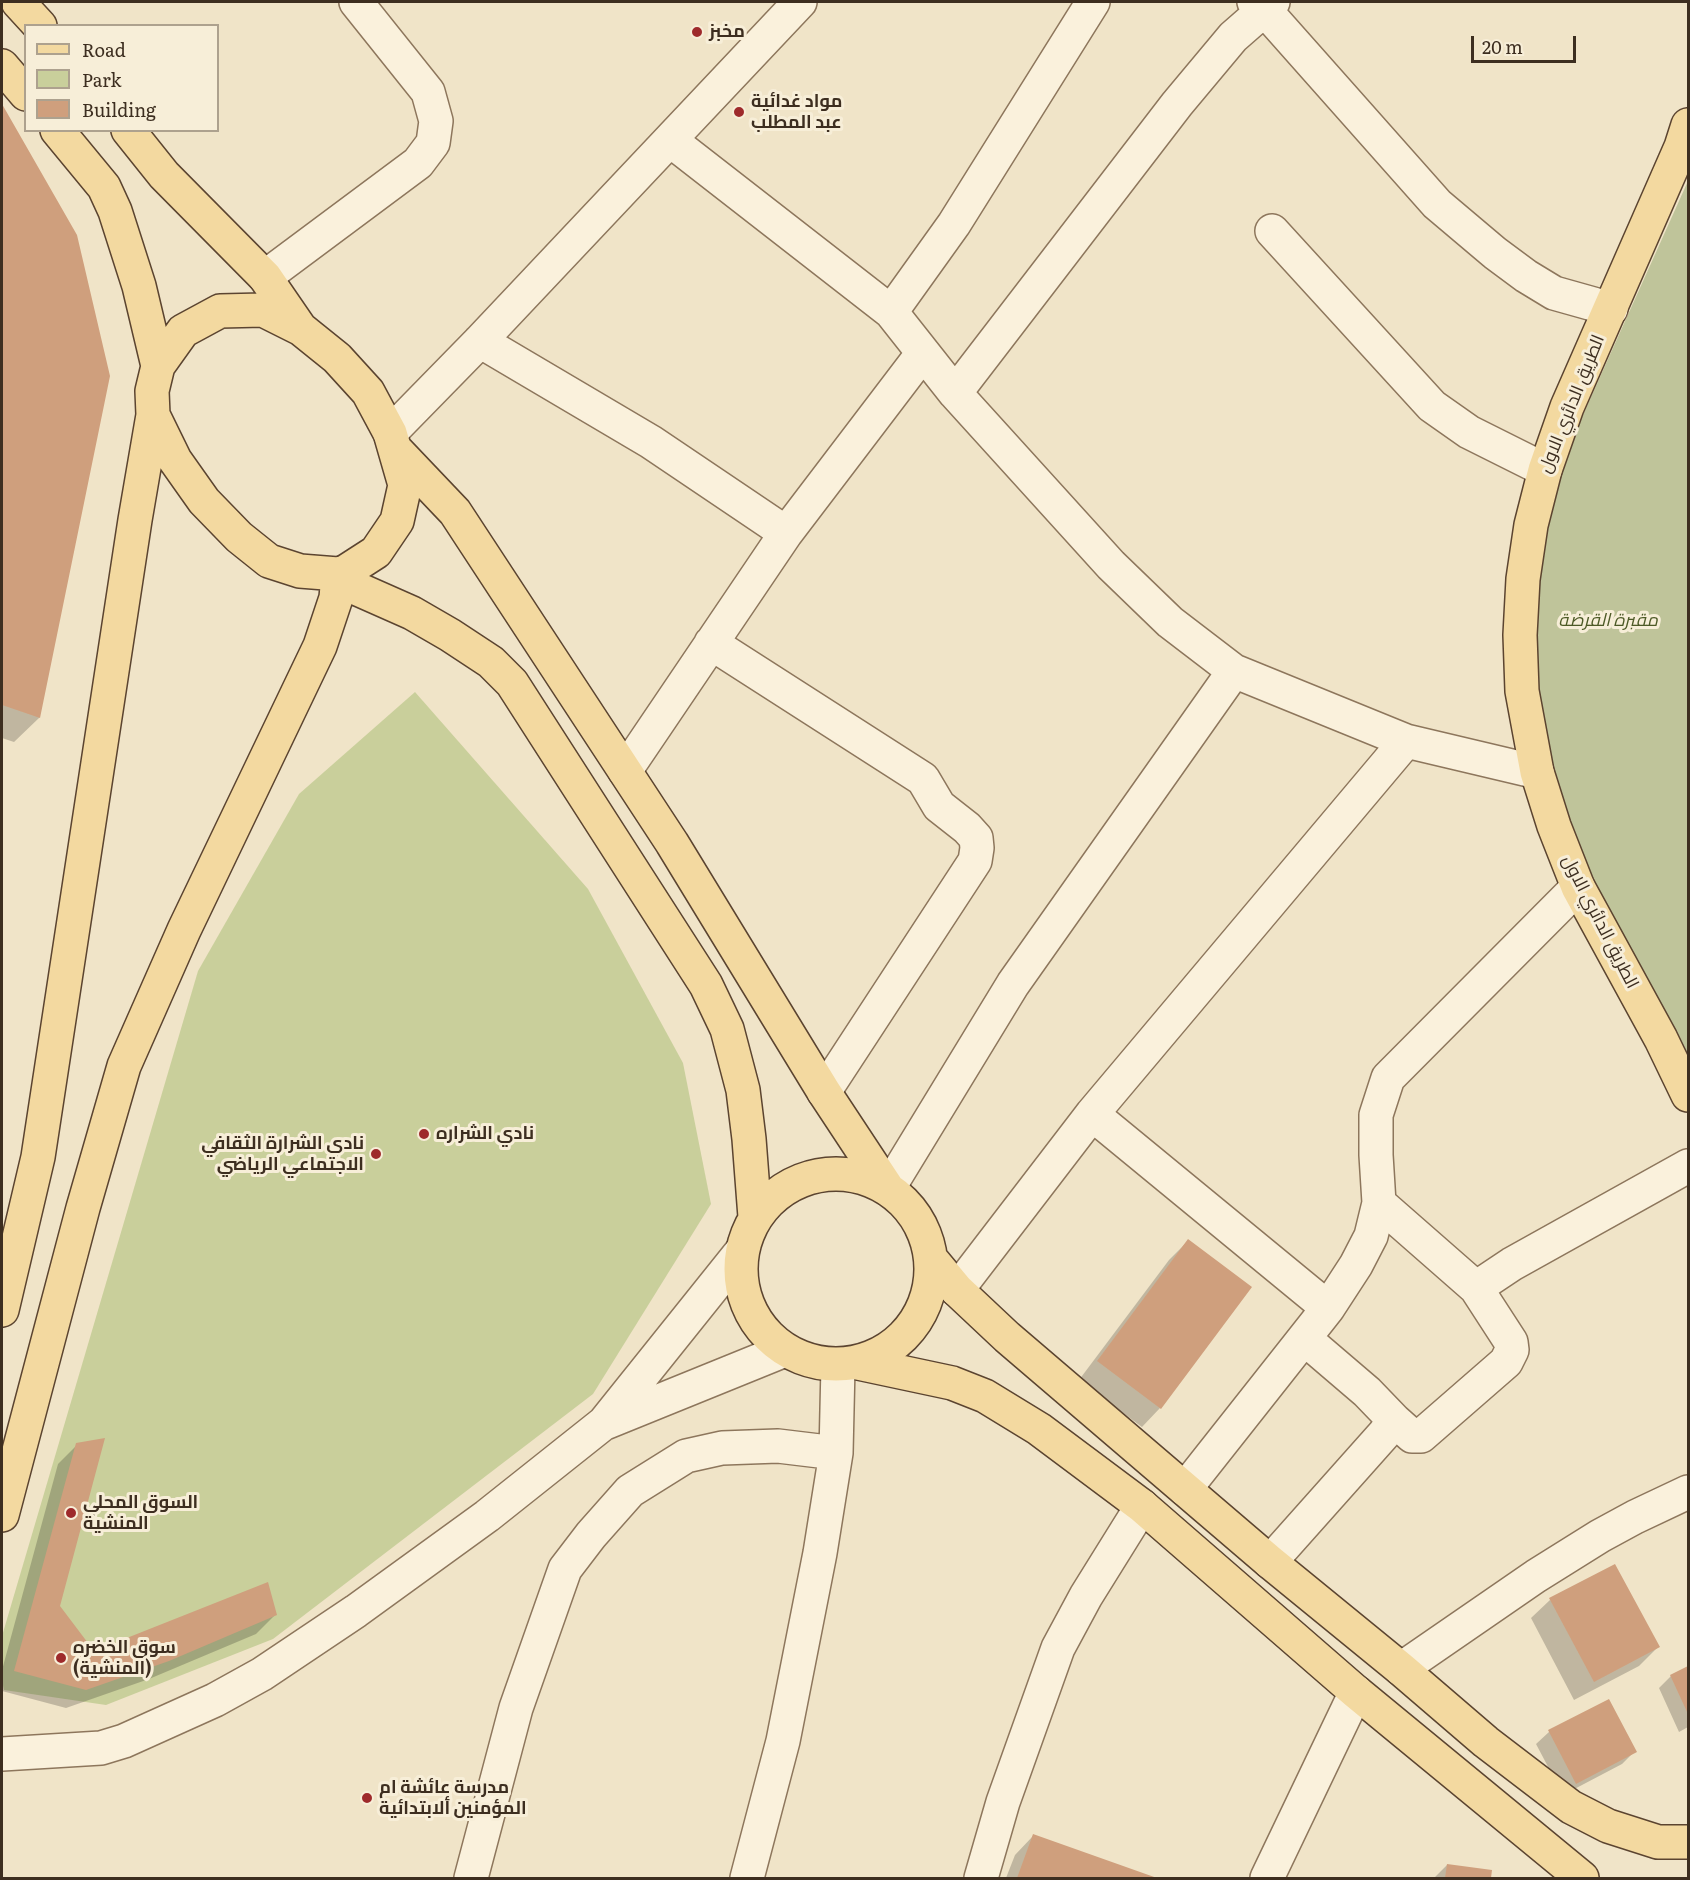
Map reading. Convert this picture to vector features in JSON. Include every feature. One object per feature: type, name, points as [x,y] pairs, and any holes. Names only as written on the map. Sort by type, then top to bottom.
[{"type":"main road","points":[[18,2],[38,24]]},
{"type":"main road","points":[[2,66],[24,92]]},
{"type":"main road","name":"الطريق الدائري الاول","points":[[1689,125],[1567,407],[1545,470],[1531,525],[1523,579],[1520,635],[1522,691],[1537,772],[1554,826],[1578,887],[1689,1095]]},
{"type":"main road","points":[[59,132],[104,187],[115,210],[139,286],[158,366]]},
{"type":"main road","points":[[130,132],[164,175],[264,277],[301,329]]},
{"type":"main road","points":[[2,1310],[38,1157],[131,544],[153,415],[152,391],[158,366],[183,331],[220,311],[263,310],[301,329],[337,358],[368,392],[393,441],[405,485],[397,521],[376,552],[342,573],[300,571],[270,561],[239,537],[204,501],[175,460],[153,415]]},
{"type":"main road","points":[[393,441],[455,512],[678,853],[824,1092],[888,1188],[909,1208],[925,1232],[932,1260],[931,1288],[921,1314],[905,1336],[884,1354],[848,1365]]},
{"type":"main road","points":[[342,573],[360,590],[412,613],[450,635],[492,662],[512,682],[706,985],[727,1029],[742,1090],[749,1138],[755,1217]]},
{"type":"main road","points":[[2,1515],[83,1208],[124,1066],[184,930],[320,646],[342,573]]},
{"type":"main road","points":[[888,1188],[865,1178],[841,1173],[815,1175],[792,1184],[771,1198],[755,1217],[741,1252],[741,1281],[748,1308],[764,1332],[785,1350],[810,1362],[848,1365],[952,1383],[985,1396],[1040,1429],[1142,1506],[1356,1692],[1581,1878]]},
{"type":"main road","points":[[932,1260],[957,1290],[1007,1337],[1270,1562],[1486,1742],[1571,1807],[1608,1826],[1658,1842],[1689,1842]]},
{"type":"street","points":[[264,277],[418,163],[433,143],[435,121],[428,92],[356,2]]},
{"type":"street","points":[[393,441],[480,341],[800,2]]},
{"type":"street","points":[[891,312],[954,224],[1093,2]]},
{"type":"street","points":[[955,393],[1177,104],[1264,4],[1437,204],[1495,253],[1554,293],[1611,309]]},
{"type":"street","points":[[670,140],[891,312],[955,393],[1111,565],[1170,622],[1234,671],[1406,741],[1537,772]]},
{"type":"street","points":[[1272,231],[1432,406],[1468,432],[1545,470]]},
{"type":"street","points":[[480,341],[651,442],[786,533]]},
{"type":"street","points":[[625,771],[786,533],[922,353]]},
{"type":"street","points":[[711,644],[923,779],[939,806],[968,828],[976,838],[975,861],[824,1092]]},
{"type":"street","points":[[888,1188],[1013,984],[1234,671]]},
{"type":"street","points":[[957,1290],[1092,1114],[1406,741]]},
{"type":"street","points":[[1185,1489],[1328,1308],[1356,1265],[1371,1236],[1379,1203],[1376,1115],[1388,1078],[1578,887]]},
{"type":"street","points":[[1092,1114],[1328,1308]]},
{"type":"street","points":[[1476,1288],[1512,1264],[1689,1166]]},
{"type":"street","points":[[1305,1339],[1367,1392],[1412,1436],[1421,1436],[1506,1362],[1512,1350],[1510,1342],[1476,1288],[1379,1203]]},
{"type":"street","points":[[2,1754],[101,1748],[124,1741],[215,1700],[262,1674],[356,1611],[487,1516],[604,1423],[741,1252]]},
{"type":"street","points":[[604,1423],[785,1350]]},
{"type":"street","points":[[747,1878],[783,1741],[820,1553],[848,1365]]},
{"type":"street","points":[[1270,1562],[1394,1420]]},
{"type":"street","points":[[471,1878],[516,1708],[565,1569],[591,1535],[630,1491],[686,1456],[722,1448],[778,1446],[836,1453]]},
{"type":"street","points":[[1401,1669],[1536,1576],[1600,1536],[1644,1512],[1689,1492]]},
{"type":"street","points":[[981,1878],[1003,1802],[1059,1648],[1086,1596],[1142,1506]]},
{"type":"street","points":[[1267,1878],[1356,1692]]},
{"type":"green space","name":"مقبرة القرضة","points":[[1688,181],[1688,1060],[1573,847],[1532,716],[1528,601],[1547,495]]},
{"type":"green space","name":"نادي الشراره","points":[[415,692],[588,889],[683,1063],[711,1204],[593,1394],[273,1639],[106,1705],[4,1690],[2,1636],[198,971],[299,794]]},
{"type":"building","points":[[2,104],[77,235],[110,376],[40,718],[2,705]]},
{"type":"building","points":[[1188,1239],[1252,1287],[1161,1409],[1097,1361]]},
{"type":"building","name":"السوق المحلي المنشية","points":[[105,1438],[60,1606],[94,1651],[268,1582],[277,1615],[169,1661],[86,1690],[14,1671],[76,1443]]},
{"type":"building","points":[[1615,1564],[1660,1647],[1594,1682],[1549,1598]]},
{"type":"building","points":[[1688,1666],[1688,1714],[1670,1675]]},
{"type":"building","points":[[1609,1699],[1637,1752],[1576,1784],[1548,1730]]},
{"type":"building","points":[[1033,1834],[1157,1878],[1017,1878]]},
{"type":"building","points":[[1447,1864],[1492,1870],[1491,1878],[1445,1878]]},
{"type":"place","name":"مخبز","points":[[697,32]]},
{"type":"place","name":"مواد غدائية عبد المطلب","points":[[739,112]]},
{"type":"place","name":"نادي الشراره","points":[[424,1134]]},
{"type":"place","name":"نادي الشرارة الثقافي الاجتماعي الرياضي","points":[[376,1154]]},
{"type":"place","name":"السوق المحلي المنشية","points":[[71,1513]]},
{"type":"place","name":"سوق الخضره (المنشية)","points":[[61,1658]]},
{"type":"place","name":"مدرسة عائشة ام المؤمنين ألابتدائية","points":[[367,1798]]}]
